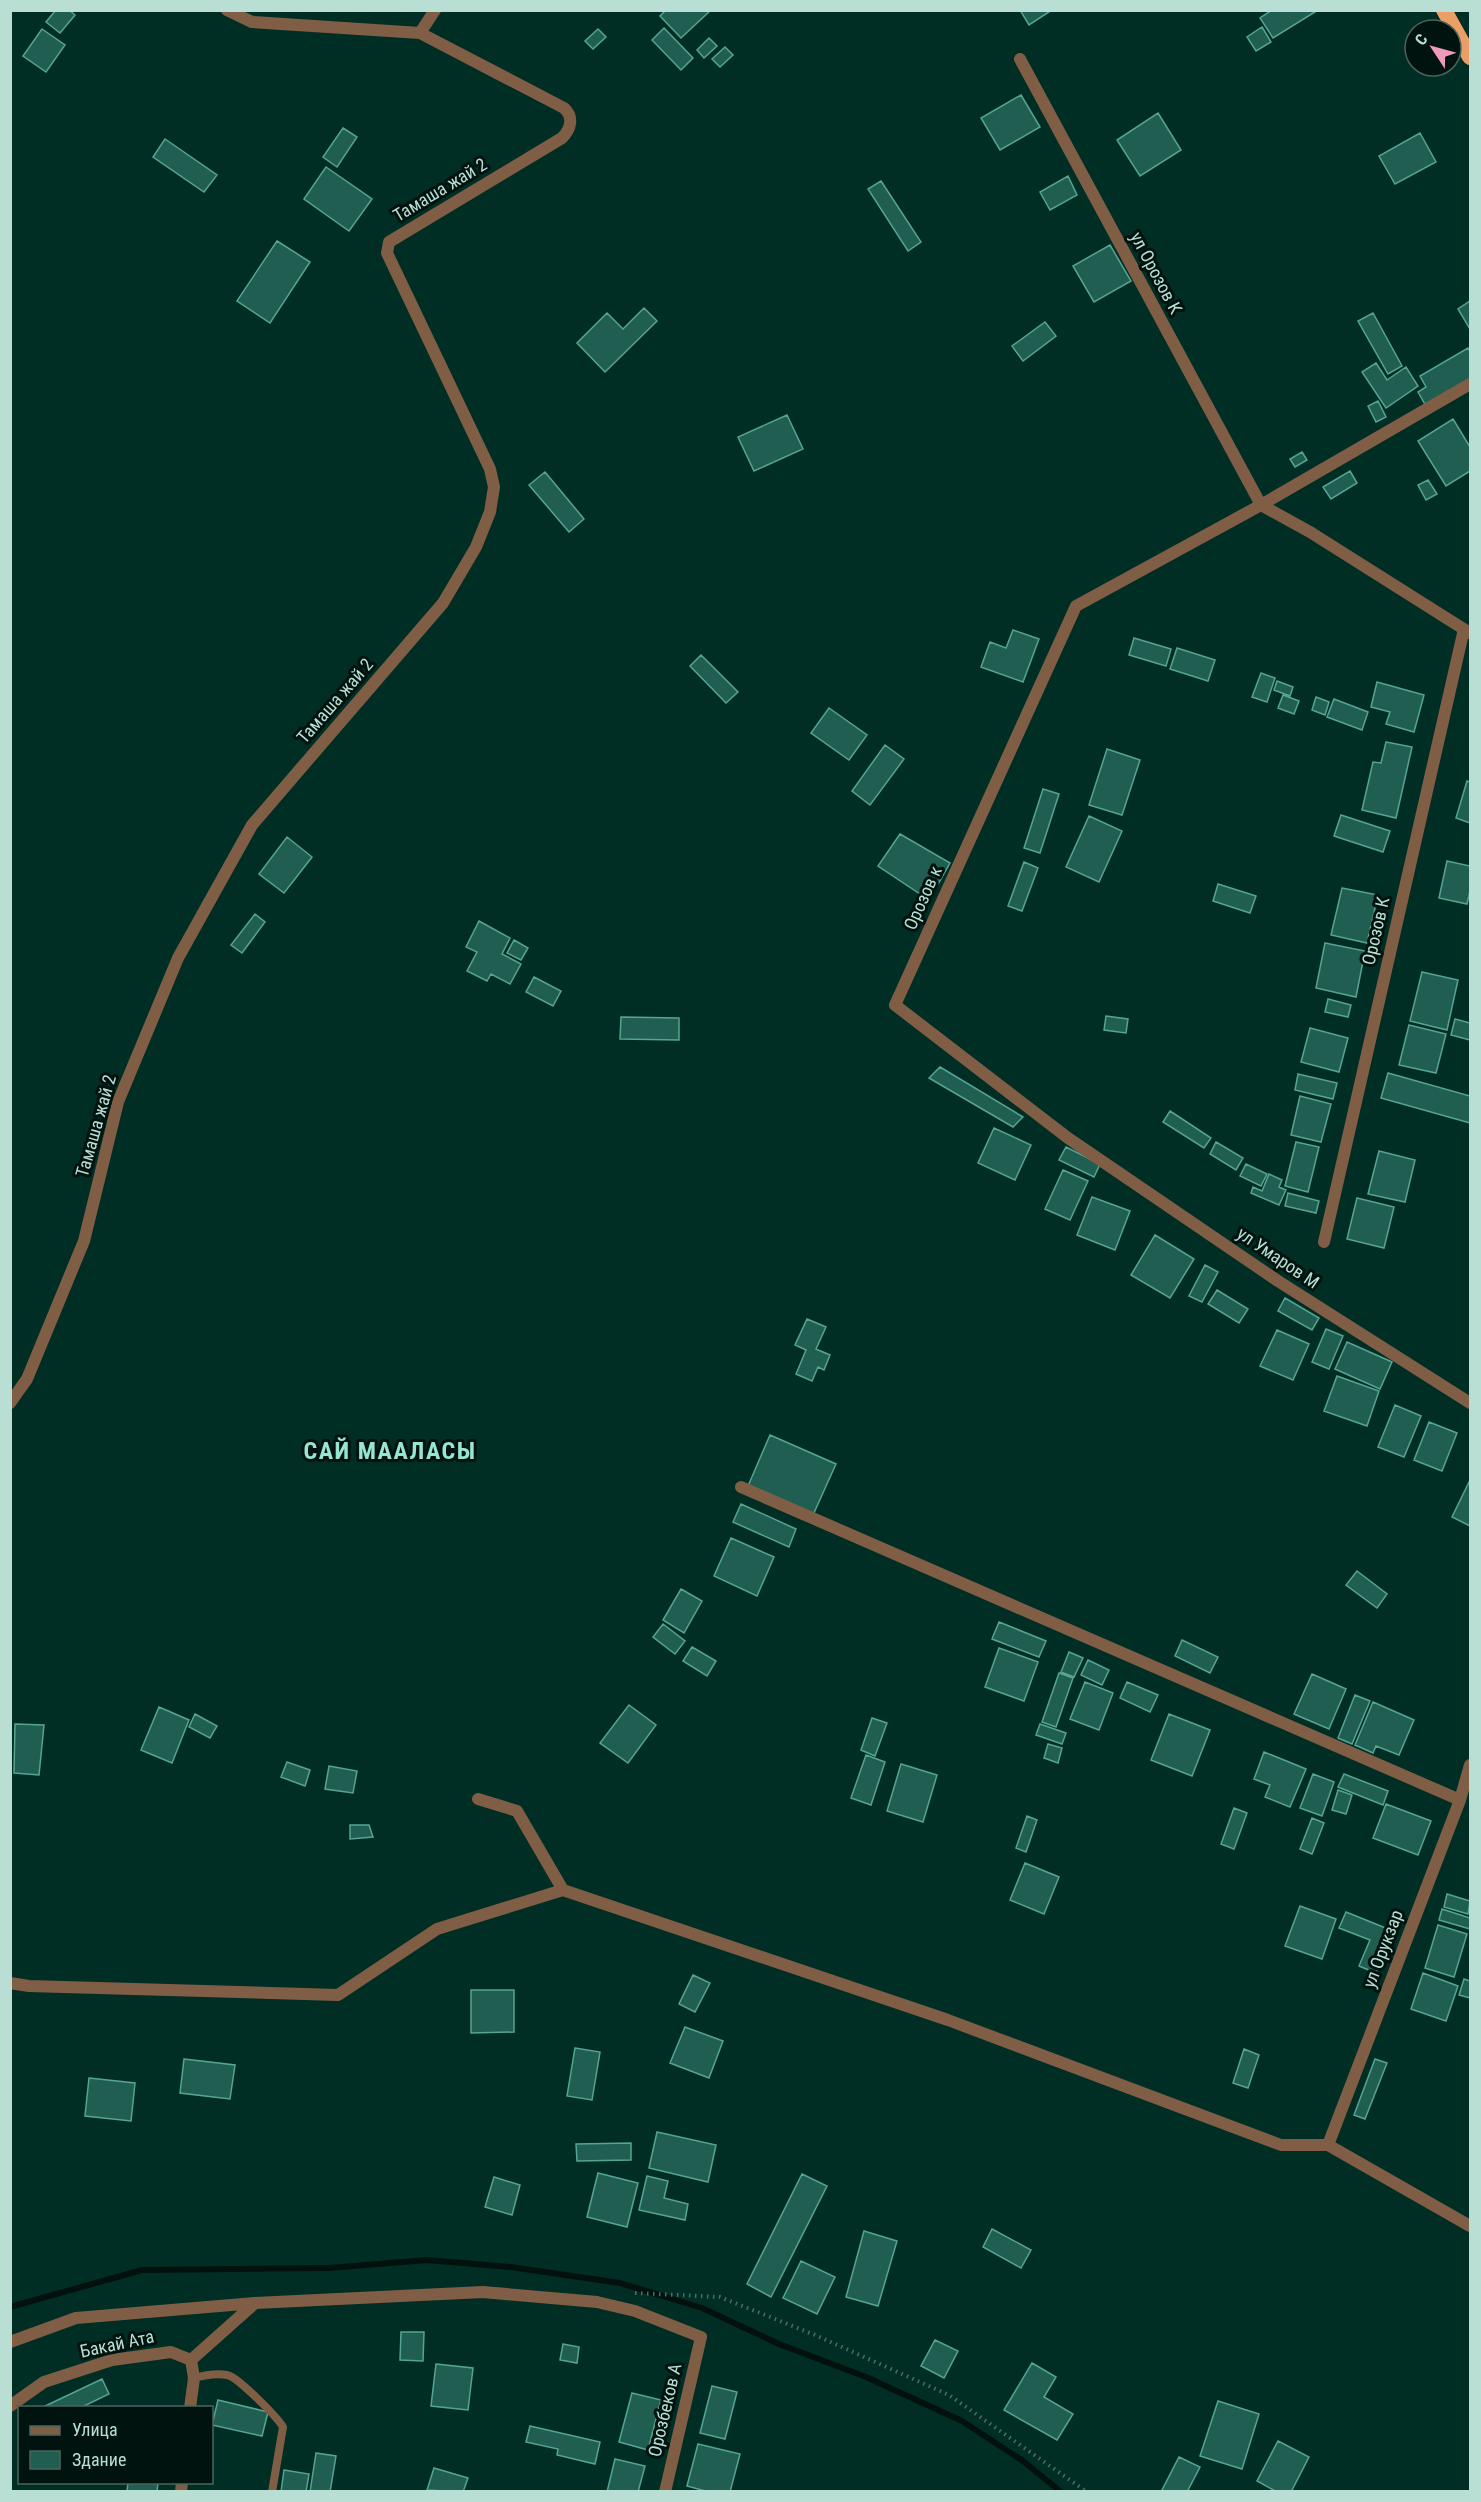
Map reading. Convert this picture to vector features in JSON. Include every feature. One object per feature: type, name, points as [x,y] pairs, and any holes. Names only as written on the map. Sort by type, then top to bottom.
[{"type":"highway","points":[[1444,10],[1470,57]]},
{"type":"street","points":[[227,10],[252,22],[420,33],[435,10]]},
{"type":"street","name":"Тамаша жай 2","points":[[10,1402],[27,1380],[84,1241],[118,1102],[178,958],[252,825],[443,603],[476,547],[490,512],[494,487],[490,470],[387,253],[387,247],[389,242],[562,138],[568,130],[570,121],[564,108],[420,33]]},
{"type":"street","name":"ул Орозов К","points":[[1020,59],[1261,505]]},
{"type":"street","points":[[1261,505],[1470,384]]},
{"type":"street","points":[[1261,505],[1310,532],[1467,631]]},
{"type":"street","name":"Орозов к","points":[[1068,1138],[894,1005],[1076,606],[1261,505]]},
{"type":"street","name":"Орозов К","points":[[1324,1242],[1467,631]]},
{"type":"street","name":"ул Умаров М","points":[[1068,1138],[1278,1281],[1470,1403]]},
{"type":"street","points":[[741,1487],[1460,1800]]},
{"type":"street","name":"ул Орукзар","points":[[1328,2145],[1460,1800],[1470,1765]]},
{"type":"street","points":[[478,1799],[517,1811],[563,1890]]},
{"type":"street","points":[[10,1983],[29,1986],[338,1995],[437,1929],[563,1890],[948,2020],[1281,2145],[1328,2145],[1470,2226]]},
{"type":"street","name":"Орозбеков А","points":[[255,2303],[483,2292],[597,2302],[634,2311],[701,2337],[665,2492]]},
{"type":"street","points":[[10,2342],[76,2318],[255,2303]]},
{"type":"street","points":[[190,2406],[194,2378],[191,2360],[255,2303]]},
{"type":"street","name":"Бакай Ата","points":[[10,2406],[44,2382],[112,2360],[171,2352],[191,2360]]},
{"type":"lane","points":[[194,2378],[213,2373],[231,2375],[277,2416],[283,2427],[273,2492]]},
{"type":"path","points":[[626,2292],[720,2297],[815,2335],[949,2395],[1087,2492]]},
{"type":"building","points":[[56,10],[69,10],[75,15],[60,33],[46,22]]},
{"type":"building","points":[[666,10],[711,10],[681,38],[660,16]]},
{"type":"building","points":[[1020,10],[1052,10],[1029,25]]},
{"type":"building","points":[[1272,10],[1314,10],[1315,12],[1273,38],[1260,18]]},
{"type":"building","points":[[1262,27],[1271,42],[1256,51],[1247,37]]},
{"type":"building","points":[[664,28],[693,58],[681,70],[652,40]]},
{"type":"building","points":[[42,29],[65,45],[46,72],[23,56]]},
{"type":"building","points":[[598,29],[606,37],[593,49],[585,41]]},
{"type":"building","points":[[709,38],[717,46],[704,58],[697,50]]},
{"type":"building","points":[[725,47],[733,55],[720,67],[712,59]]},
{"type":"building","points":[[1021,95],[1040,127],[1000,150],[981,118]]},
{"type":"building","points":[[1158,113],[1181,150],[1140,176],[1117,140]]},
{"type":"building","points":[[343,128],[357,137],[337,167],[323,157]]},
{"type":"building","points":[[1420,133],[1436,162],[1395,184],[1379,156]]},
{"type":"building","points":[[165,139],[217,175],[204,192],[153,157]]},
{"type":"building","points":[[326,167],[372,199],[349,231],[304,199]]},
{"type":"building","points":[[1068,176],[1077,195],[1050,210],[1040,192]]},
{"type":"building","points":[[881,181],[921,242],[908,251],[868,189]]},
{"type":"building","points":[[277,241],[310,262],[270,323],[237,301]]},
{"type":"building","points":[[1110,245],[1131,281],[1094,302],[1073,266]]},
{"type":"building","points":[[1470,301],[1470,329],[1458,309]]},
{"type":"building","points":[[644,308],[657,321],[605,372],[577,343],[607,313],[623,329]]},
{"type":"building","points":[[1373,313],[1402,366],[1388,374],[1358,321]]},
{"type":"building","points":[[1045,322],[1056,336],[1023,361],[1012,346]]},
{"type":"building","points":[[1468,348],[1470,351],[1470,380],[1426,406],[1418,392],[1426,387],[1420,376]]},
{"type":"building","points":[[1376,363],[1387,380],[1406,367],[1418,386],[1386,408],[1362,372]]},
{"type":"building","points":[[1378,401],[1386,417],[1376,422],[1368,406]]},
{"type":"building","points":[[787,415],[803,449],[754,471],[738,437]]},
{"type":"building","points":[[1453,419],[1470,447],[1470,471],[1446,486],[1418,441]]},
{"type":"building","points":[[1302,452],[1307,460],[1295,467],[1290,459]]},
{"type":"building","points":[[1350,471],[1357,483],[1331,499],[1323,487]]},
{"type":"building","points":[[545,472],[584,519],[569,532],[529,485]]},
{"type":"building","points":[[1428,480],[1437,494],[1426,500],[1418,485]]},
{"type":"building","points":[[1013,630],[1039,639],[1023,682],[981,667],[990,642],[1006,648]]},
{"type":"building","points":[[1134,638],[1171,649],[1166,666],[1129,655]]},
{"type":"building","points":[[1177,648],[1215,660],[1208,681],[1170,669]]},
{"type":"building","points":[[701,655],[738,692],[726,703],[690,666]]},
{"type":"building","points":[[1261,673],[1275,678],[1267,702],[1252,697]]},
{"type":"building","points":[[1277,681],[1293,687],[1290,696],[1274,690]]},
{"type":"building","points":[[1377,682],[1424,695],[1414,732],[1386,724],[1390,712],[1371,707]]},
{"type":"building","points":[[1283,695],[1299,701],[1294,714],[1278,708]]},
{"type":"building","points":[[1316,697],[1329,702],[1325,715],[1312,710]]},
{"type":"building","points":[[1334,699],[1368,712],[1362,730],[1327,717]]},
{"type":"building","points":[[829,708],[867,735],[849,760],[811,733]]},
{"type":"building","points":[[1386,742],[1412,747],[1396,818],[1362,810],[1373,762],[1381,763]]},
{"type":"building","points":[[885,745],[904,759],[870,805],[852,791]]},
{"type":"building","points":[[1107,749],[1140,760],[1122,815],[1089,805]]},
{"type":"building","points":[[1467,781],[1470,782],[1470,823],[1456,818]]},
{"type":"building","points":[[1043,789],[1059,794],[1040,853],[1024,848]]},
{"type":"building","points":[[1341,815],[1390,831],[1383,852],[1334,836]]},
{"type":"building","points":[[1089,816],[1122,831],[1099,882],[1066,867]]},
{"type":"building","points":[[900,834],[950,863],[929,900],[878,866]]},
{"type":"building","points":[[287,837],[312,857],[284,893],[259,874]]},
{"type":"building","points":[[1447,861],[1470,866],[1470,891],[1467,904],[1439,898]]},
{"type":"building","points":[[1024,862],[1038,868],[1022,911],[1008,906]]},
{"type":"building","points":[[1218,884],[1256,896],[1250,913],[1213,901]]},
{"type":"building","points":[[1342,888],[1378,895],[1367,943],[1331,935]]},
{"type":"building","points":[[255,914],[265,922],[242,953],[231,945]]},
{"type":"building","points":[[479,921],[510,938],[502,954],[521,964],[510,984],[491,974],[487,981],[467,971],[477,952],[466,947]]},
{"type":"building","points":[[514,940],[528,948],[521,960],[507,953]]},
{"type":"building","points":[[1325,943],[1365,951],[1356,997],[1316,988]]},
{"type":"building","points":[[1422,972],[1458,980],[1447,1030],[1410,1021]]},
{"type":"building","points":[[534,977],[561,991],[553,1006],[526,992]]},
{"type":"building","points":[[1328,999],[1351,1005],[1348,1017],[1325,1012]]},
{"type":"building","points":[[1106,1016],[1128,1019],[1126,1033],[1104,1030]]},
{"type":"building","points":[[621,1017],[679,1018],[679,1040],[620,1039]]},
{"type":"building","points":[[1455,1019],[1470,1023],[1470,1040],[1451,1035]]},
{"type":"building","points":[[1409,1025],[1446,1034],[1436,1073],[1399,1065]]},
{"type":"building","points":[[1310,1028],[1348,1038],[1339,1072],[1301,1062]]},
{"type":"building","points":[[940,1067],[1023,1117],[1013,1127],[929,1078]]},
{"type":"building","points":[[1388,1073],[1470,1096],[1470,1123],[1381,1098]]},
{"type":"building","points":[[1298,1074],[1337,1083],[1333,1099],[1295,1090]]},
{"type":"building","points":[[1300,1096],[1331,1104],[1321,1142],[1291,1135]]},
{"type":"building","points":[[1170,1111],[1211,1138],[1204,1148],[1163,1122]]},
{"type":"building","points":[[994,1128],[1031,1145],[1015,1180],[978,1163]]},
{"type":"building","points":[[1216,1142],[1243,1158],[1236,1170],[1210,1154]]},
{"type":"building","points":[[1296,1142],[1319,1147],[1308,1192],[1285,1186]]},
{"type":"building","points":[[1066,1147],[1100,1164],[1094,1177],[1059,1160]]},
{"type":"building","points":[[1379,1151],[1415,1160],[1405,1202],[1368,1194]]},
{"type":"building","points":[[1246,1164],[1267,1174],[1261,1186],[1240,1176]]},
{"type":"building","points":[[1063,1170],[1088,1181],[1070,1220],[1045,1209]]},
{"type":"building","points":[[1269,1174],[1282,1180],[1279,1187],[1286,1190],[1279,1205],[1251,1193],[1253,1187],[1262,1191]]},
{"type":"building","points":[[1288,1193],[1319,1201],[1316,1213],[1285,1206]]},
{"type":"building","points":[[1092,1197],[1130,1211],[1115,1250],[1077,1235]]},
{"type":"building","points":[[1357,1198],[1394,1207],[1384,1248],[1347,1239]]},
{"type":"building","points":[[1155,1235],[1194,1259],[1170,1298],[1131,1275]]},
{"type":"building","points":[[1205,1265],[1218,1272],[1202,1302],[1189,1296]]},
{"type":"building","points":[[1217,1290],[1248,1309],[1239,1323],[1208,1304]]},
{"type":"building","points":[[1285,1298],[1319,1318],[1312,1330],[1278,1311]]},
{"type":"building","points":[[807,1319],[826,1327],[816,1349],[830,1355],[824,1370],[818,1367],[812,1381],[796,1374],[806,1350],[795,1345]]},
{"type":"building","points":[[1326,1329],[1343,1336],[1329,1369],[1312,1362]]},
{"type":"building","points":[[1277,1330],[1309,1344],[1293,1380],[1260,1366]]},
{"type":"building","points":[[1347,1342],[1392,1362],[1380,1389],[1335,1369]]},
{"type":"building","points":[[1337,1376],[1379,1391],[1367,1426],[1324,1411]]},
{"type":"building","points":[[1395,1405],[1421,1416],[1404,1457],[1378,1447]]},
{"type":"building","points":[[1429,1422],[1457,1433],[1442,1471],[1414,1460]]},
{"type":"building","points":[[770,1435],[836,1464],[813,1515],[748,1486]]},
{"type":"building","points":[[1470,1480],[1470,1526],[1452,1517]]},
{"type":"building","points":[[741,1504],[796,1529],[789,1547],[733,1522]]},
{"type":"building","points":[[731,1538],[774,1557],[757,1596],[714,1576]]},
{"type":"building","points":[[1357,1571],[1387,1594],[1377,1608],[1346,1585]]},
{"type":"building","points":[[681,1589],[702,1601],[684,1633],[663,1620]]},
{"type":"building","points":[[999,1622],[1046,1641],[1039,1657],[992,1639]]},
{"type":"building","points":[[663,1624],[685,1641],[675,1654],[653,1637]]},
{"type":"building","points":[[1182,1640],[1218,1657],[1210,1673],[1175,1656]]},
{"type":"building","points":[[692,1647],[716,1661],[707,1676],[683,1661]]},
{"type":"building","points":[[999,1648],[1038,1662],[1024,1701],[985,1687]]},
{"type":"building","points":[[1069,1652],[1083,1658],[1074,1677],[1061,1672]]},
{"type":"building","points":[[1088,1660],[1109,1670],[1102,1685],[1081,1675]]},
{"type":"building","points":[[1059,1673],[1073,1678],[1056,1727],[1042,1722]]},
{"type":"building","points":[[1312,1674],[1346,1689],[1329,1729],[1294,1714]]},
{"type":"building","points":[[1085,1682],[1113,1693],[1099,1730],[1070,1719]]},
{"type":"building","points":[[1127,1682],[1158,1695],[1150,1712],[1120,1698]]},
{"type":"building","points":[[1355,1695],[1370,1701],[1352,1744],[1338,1738]]},
{"type":"building","points":[[1373,1702],[1414,1720],[1399,1755],[1376,1746],[1373,1753],[1355,1745]]},
{"type":"building","points":[[629,1705],[656,1725],[628,1763],[600,1743]]},
{"type":"building","points":[[159,1707],[189,1720],[172,1763],[141,1750]]},
{"type":"building","points":[[195,1714],[217,1726],[210,1738],[189,1727]]},
{"type":"building","points":[[1169,1714],[1210,1730],[1192,1776],[1151,1760]]},
{"type":"building","points":[[872,1718],[887,1723],[875,1756],[861,1750]]},
{"type":"building","points":[[15,1724],[44,1725],[39,1775],[14,1773]]},
{"type":"building","points":[[1040,1724],[1066,1733],[1062,1744],[1036,1735]]},
{"type":"building","points":[[1048,1744],[1062,1748],[1058,1763],[1044,1758]]},
{"type":"building","points":[[1264,1752],[1306,1769],[1290,1807],[1265,1797],[1270,1785],[1254,1779]]},
{"type":"building","points":[[866,1755],[885,1762],[871,1805],[851,1798]]},
{"type":"building","points":[[287,1762],[310,1770],[305,1786],[281,1777]]},
{"type":"building","points":[[901,1764],[937,1775],[923,1822],[887,1811]]},
{"type":"building","points":[[329,1766],[357,1771],[353,1793],[325,1789]]},
{"type":"building","points":[[1313,1774],[1334,1782],[1322,1816],[1300,1808]]},
{"type":"building","points":[[1344,1774],[1388,1791],[1383,1805],[1338,1787]]},
{"type":"building","points":[[1338,1790],[1352,1795],[1346,1814],[1332,1810]]},
{"type":"building","points":[[1386,1804],[1431,1821],[1418,1855],[1373,1838]]},
{"type":"building","points":[[1234,1808],[1247,1813],[1234,1849],[1221,1844]]},
{"type":"building","points":[[1027,1816],[1037,1820],[1026,1852],[1016,1848]]},
{"type":"building","points":[[1312,1818],[1324,1823],[1312,1854],[1300,1849]]},
{"type":"building","points":[[350,1825],[369,1825],[373,1837],[350,1839]]},
{"type":"building","points":[[1025,1863],[1059,1877],[1044,1914],[1010,1900]]},
{"type":"building","points":[[1447,1894],[1470,1901],[1468,1914],[1444,1907]]},
{"type":"building","points":[[1300,1906],[1336,1919],[1322,1959],[1285,1946]]},
{"type":"building","points":[[1442,1909],[1470,1918],[1470,1929],[1439,1920]]},
{"type":"building","points":[[1346,1912],[1393,1931],[1376,1973],[1359,1966],[1370,1940],[1339,1928]]},
{"type":"building","points":[[1438,1925],[1467,1934],[1454,1977],[1425,1968]]},
{"type":"building","points":[[1423,1973],[1458,1986],[1446,2021],[1411,2009]]},
{"type":"building","points":[[693,1975],[710,1983],[695,2012],[679,2004]]},
{"type":"building","points":[[1464,1979],[1470,1981],[1470,1998],[1459,1995]]},
{"type":"building","points":[[471,1990],[514,1990],[514,2032],[471,2033]]},
{"type":"building","points":[[685,2027],[723,2041],[709,2078],[670,2063]]},
{"type":"building","points":[[575,2048],[600,2052],[592,2100],[567,2096]]},
{"type":"building","points":[[1244,2049],[1259,2055],[1248,2088],[1233,2083]]},
{"type":"building","points":[[184,2059],[235,2065],[230,2099],[180,2093]]},
{"type":"building","points":[[1375,2059],[1387,2063],[1365,2119],[1354,2115]]},
{"type":"building","points":[[89,2078],[135,2083],[131,2121],[85,2116]]},
{"type":"building","points":[[657,2132],[716,2145],[708,2182],[649,2168]]},
{"type":"building","points":[[631,2143],[631,2160],[577,2161],[576,2144]]},
{"type":"building","points":[[598,2173],[638,2183],[627,2227],[587,2217]]},
{"type":"building","points":[[802,2174],[827,2186],[771,2297],[747,2284]]},
{"type":"building","points":[[647,2176],[668,2181],[664,2198],[688,2204],[685,2220],[639,2210]]},
{"type":"building","points":[[494,2177],[520,2185],[512,2215],[485,2207]]},
{"type":"building","points":[[992,2229],[1031,2250],[1021,2268],[983,2247]]},
{"type":"building","points":[[864,2231],[897,2241],[878,2306],[846,2297]]},
{"type":"building","points":[[801,2261],[835,2277],[817,2314],[783,2298]]},
{"type":"building","points":[[401,2332],[424,2332],[423,2361],[400,2360]]},
{"type":"building","points":[[935,2340],[958,2351],[944,2378],[921,2366]]},
{"type":"building","points":[[563,2344],[579,2347],[577,2363],[560,2360]]},
{"type":"building","points":[[1032,2363],[1056,2377],[1044,2397],[1073,2414],[1057,2440],[1004,2410]]},
{"type":"building","points":[[436,2364],[473,2368],[468,2410],[431,2406]]},
{"type":"building","points":[[102,2379],[109,2394],[84,2406],[45,2406]]},
{"type":"building","points":[[712,2386],[737,2392],[725,2439],[700,2433]]},
{"type":"building","points":[[632,2393],[661,2400],[648,2450],[619,2442]]},
{"type":"building","points":[[218,2400],[268,2412],[262,2436],[213,2425]]},
{"type":"building","points":[[1218,2401],[1259,2414],[1242,2469],[1200,2456]]},
{"type":"building","points":[[530,2426],[600,2442],[595,2464],[557,2455],[558,2449],[526,2442]]},
{"type":"building","points":[[1278,2441],[1309,2457],[1291,2492],[1277,2492],[1257,2481]]},
{"type":"building","points":[[698,2444],[740,2454],[730,2492],[709,2492],[687,2486]]},
{"type":"building","points":[[316,2453],[336,2456],[330,2492],[310,2492]]},
{"type":"building","points":[[1179,2457],[1200,2467],[1187,2492],[1161,2492]]},
{"type":"building","points":[[615,2459],[645,2466],[638,2492],[607,2492]]},
{"type":"building","points":[[434,2468],[468,2478],[463,2492],[427,2490]]},
{"type":"building","points":[[284,2470],[309,2474],[306,2492],[281,2492]]},
{"type":"building","points":[[128,2484],[158,2484],[157,2492],[127,2492]]},
{"type":"waterway","points":[[10,2307],[142,2270],[329,2268],[427,2260],[511,2267],[620,2283],[702,2308],[779,2344],[866,2377],[962,2421],[1023,2461],[1061,2492]]},
{"type":"district","name":"САЙ МААЛАСЫ","points":[[390,1451]]}]
